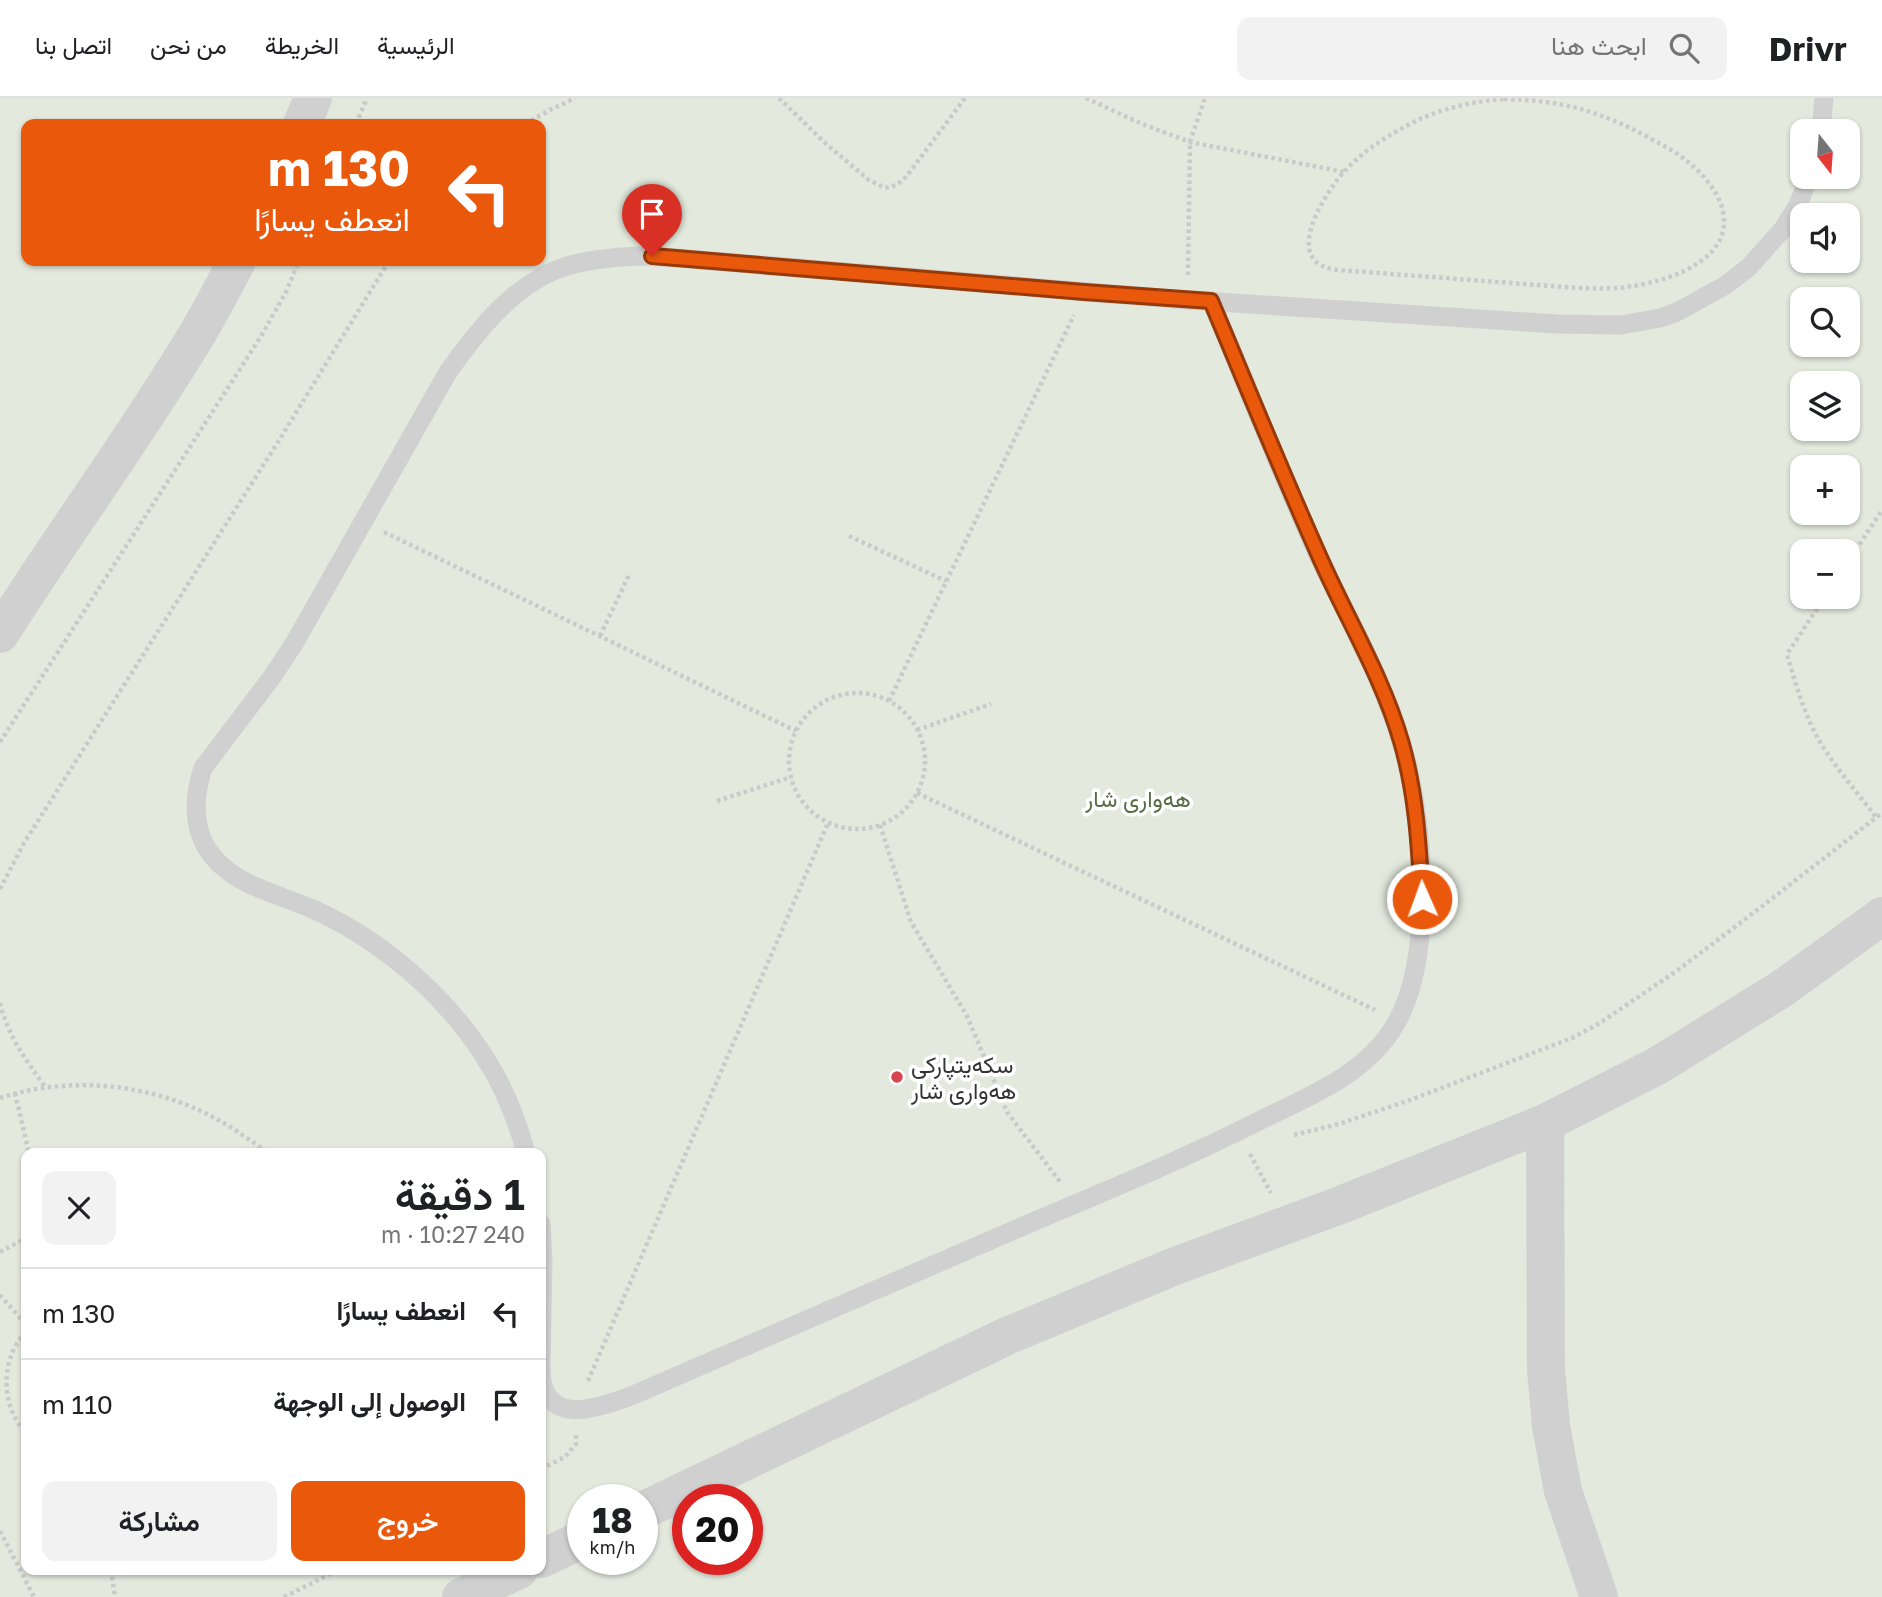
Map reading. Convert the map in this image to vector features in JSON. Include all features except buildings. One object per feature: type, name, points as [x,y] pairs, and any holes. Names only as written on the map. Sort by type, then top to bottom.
[{"type":"street","points":[[304,119],[313,98]]},
{"type":"street","points":[[0,634],[198,334],[234,266]]},
{"type":"street","points":[[658,1503],[1007,1336],[1175,1266],[1545,1123],[1657,1066],[1783,988],[1882,916]]},
{"type":"street","points":[[1545,1123],[1546,1369],[1551,1426],[1563,1491],[1600,1597]]},
{"type":"street","points":[[546,1557],[567,1547]]},
{"type":"street","points":[[461,1597],[508,1575]]},
{"type":"lane","points":[[1822,119],[1824,98]]},
{"type":"lane","points":[[524,1148],[506,1098],[484,1056],[454,1016],[383,950],[347,926],[254,886],[229,872],[206,849],[200,837],[195,804],[197,785],[203,768],[295,642],[448,372],[463,350],[503,304],[547,274],[565,267],[591,260],[652,256],[1187,300],[1566,324],[1621,325],[1660,318],[1694,304],[1726,285],[1749,267],[1783,229],[1804,189]]},
{"type":"lane","points":[[546,1396],[555,1405],[575,1410],[601,1406],[631,1396],[1204,1149],[1344,1077],[1367,1059],[1398,1021],[1409,995],[1415,968],[1422,899],[1418,826],[1403,750],[1377,678],[1318,553],[1211,301]]},
{"type":"path","points":[[358,119],[367,98]]},
{"type":"path","points":[[534,119],[575,98]]},
{"type":"path","points":[[779,98],[825,143],[869,180],[885,188],[897,185],[906,177],[965,98]]},
{"type":"path","points":[[1086,98],[1142,124],[1191,142],[1344,172]]},
{"type":"path","points":[[1187,300],[1191,142],[1205,98]]},
{"type":"path","points":[[1477,101],[1562,101],[1593,111],[1675,152],[1705,179],[1718,198],[1725,220],[1725,232],[1707,257],[1692,267],[1647,283],[1616,288],[1577,288],[1330,269],[1322,266],[1312,256],[1308,240],[1317,213],[1329,192],[1344,172],[1369,149],[1396,131],[1448,107],[1477,101]]},
{"type":"path","points":[[0,742],[260,338],[286,292],[297,266]]},
{"type":"path","points":[[0,890],[24,844],[386,266]]},
{"type":"path","points":[[889,701],[1084,292]]},
{"type":"path","points":[[1860,544],[1882,510]]},
{"type":"path","points":[[364,522],[796,731]]},
{"type":"path","points":[[849,536],[946,581]]},
{"type":"path","points":[[600,636],[629,575]]},
{"type":"path","points":[[1817,609],[1787,654],[1801,703],[1813,729],[1832,760],[1876,817]]},
{"type":"path","points":[[849,694],[870,694],[901,709],[917,730],[924,748],[922,783],[903,812],[880,825],[849,829],[828,823],[804,804],[794,786],[790,776],[789,756],[796,731],[820,704],[849,694]]},
{"type":"path","points":[[917,730],[991,704]]},
{"type":"path","points":[[717,801],[790,776]]},
{"type":"path","points":[[917,793],[1398,1021]]},
{"type":"path","points":[[1284,1138],[1339,1124],[1410,1100],[1572,1038],[1678,970],[1882,813]]},
{"type":"path","points":[[546,1466],[565,1457],[576,1444],[575,1410],[828,823]]},
{"type":"path","points":[[880,825],[911,922],[967,1016],[1007,1112],[1077,1203]]},
{"type":"path","points":[[0,1003],[19,1051],[45,1087]]},
{"type":"path","points":[[0,1098],[45,1087],[125,1087],[200,1109],[260,1148]]},
{"type":"path","points":[[15,1093],[28,1148]]},
{"type":"path","points":[[1204,1149],[1246,1146],[1288,1224]]},
{"type":"path","points":[[0,1252],[21,1241]]},
{"type":"path","points":[[0,1295],[21,1319]]},
{"type":"path","points":[[21,1336],[9,1358],[4,1381],[8,1404],[21,1428]]},
{"type":"path","points":[[0,1531],[21,1572]]},
{"type":"path","points":[[23,1575],[34,1597]]},
{"type":"path","points":[[112,1575],[115,1597]]},
{"type":"path","points":[[284,1597],[324,1575]]},
{"type":"green space","name":"هەواری شار","points":[[0,98],[1882,98],[1882,1597],[0,1597]]},
{"type":"place","name":"سکەیتپارکی هەواری شار","points":[[897,1077]]},
{"type":"route","points":[[652,256],[1211,301],[1318,553],[1377,678],[1401,740],[1418,826],[1422,899]]}]
